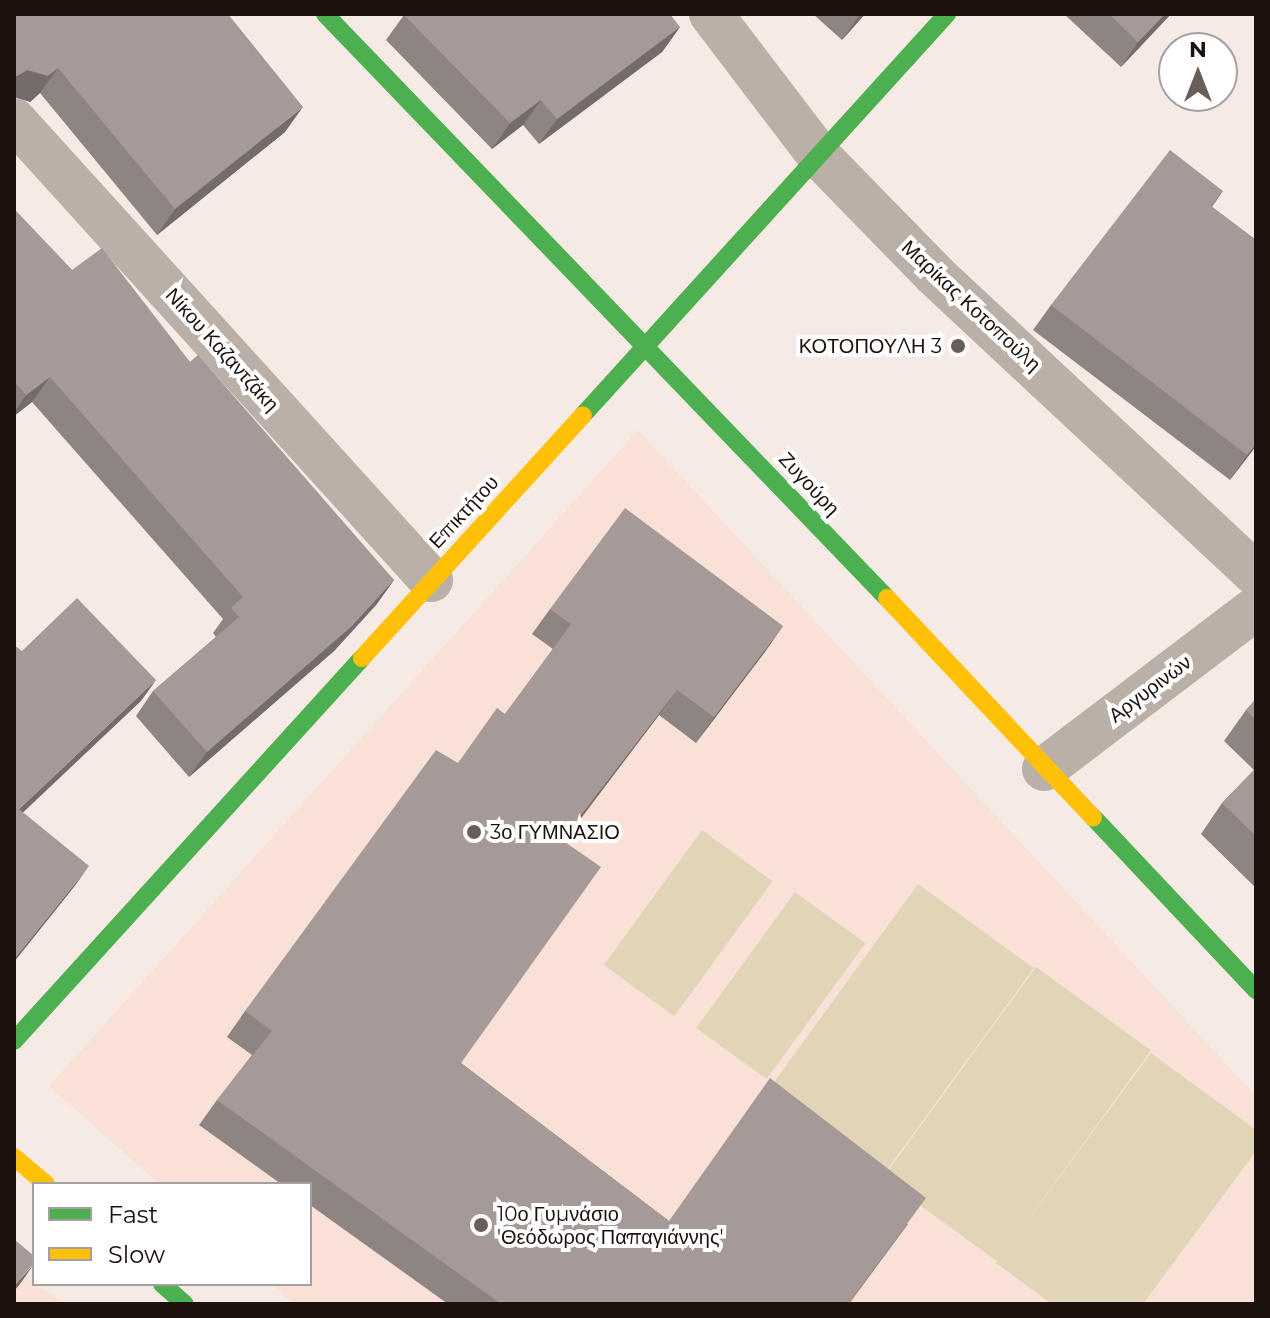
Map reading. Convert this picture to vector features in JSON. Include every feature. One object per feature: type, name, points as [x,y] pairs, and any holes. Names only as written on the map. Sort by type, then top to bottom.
[{"type":"street","name":"Ζυγούρη","points":[[325,14],[649,344],[1044,769],[1256,990]]},
{"type":"street","name":"Μαρίκας Κοτοπούλη","points":[[711,14],[820,157],[934,274],[1256,574]]},
{"type":"street","name":"Επικτήτου","points":[[14,1041],[947,14]]},
{"type":"street","name":"Νίκου Καζαντζάκη","points":[[14,120],[431,580]]},
{"type":"street","name":"Αργυρινών","points":[[1044,769],[1256,608]]},
{"type":"street","points":[[14,1157],[44,1182]]},
{"type":"street","points":[[164,1286],[185,1304]]},
{"type":"shaded area","points":[[638,430],[1256,1096],[1256,1304],[294,1304],[273,1286],[312,1286],[312,1182],[157,1182],[49,1086]]},
{"type":"shaded area","points":[[702,830],[772,881],[674,1016],[604,965]]},
{"type":"shaded area","points":[[918,884],[1034,968],[881,1178],[765,1094]]},
{"type":"shaded area","points":[[795,892],[865,943],[767,1079],[696,1028]]},
{"type":"shaded area","points":[[1036,967],[1151,1050],[997,1262],[883,1178]]},
{"type":"shaded area","points":[[1151,1053],[1256,1130],[1256,1151],[1143,1304],[1052,1304],[996,1263]]},
{"type":"shaded area","points":[[14,1259],[32,1282],[32,1286],[37,1286],[65,1304],[14,1304]]},
{"type":"building","points":[[14,14],[228,14],[303,107],[175,209],[58,68],[48,76],[27,70],[14,78]]},
{"type":"building","points":[[405,14],[670,14],[680,27],[557,119],[541,100],[510,123]]},
{"type":"building","points":[[1109,14],[1165,14],[1138,42]]},
{"type":"building","points":[[1170,150],[1223,191],[1211,206],[1256,240],[1256,444],[1247,455],[1051,305]]},
{"type":"building","points":[[14,209],[72,270],[102,248],[190,362],[198,355],[394,580],[352,626],[207,752],[153,691],[239,617],[231,608],[243,597],[50,377],[26,395],[14,381]]},
{"type":"building","points":[[625,508],[783,626],[714,717],[677,690],[562,840],[601,867],[461,1063],[669,1221],[770,1078],[926,1198],[848,1304],[501,1304],[217,1100],[272,1031],[245,1011],[436,750],[458,763],[497,708],[505,714],[571,624],[550,609]]},
{"type":"building","points":[[77,598],[156,680],[19,809],[89,866],[14,959],[14,645],[22,651]]},
{"type":"building","points":[[1256,699],[1256,720],[1246,710]]},
{"type":"building","points":[[1256,768],[1256,836],[1222,803]]},
{"type":"building","points":[[14,1239],[32,1254],[32,1265],[14,1286]]},
{"type":"traffic: fast","points":[[325,14],[887,598]]},
{"type":"traffic: fast","points":[[583,415],[947,14]]},
{"type":"traffic: fast","points":[[14,1041],[362,658]]},
{"type":"traffic: fast","points":[[1093,817],[1256,990]]},
{"type":"traffic: fast","points":[[164,1286],[185,1304]]},
{"type":"traffic: slow","points":[[362,658],[583,415]]},
{"type":"traffic: slow","points":[[887,598],[1093,817]]},
{"type":"traffic: slow","points":[[14,1157],[44,1182]]},
{"type":"place","name":"ΚΟΤΟΠΟΥΛΗ 3","points":[[958,346]]},
{"type":"place","name":"3ο ΓΥΜΝΑΣΙΟ","points":[[474,832]]},
{"type":"place","name":"10ο Γυμνάσιο 'Θεόδωρος Παπαγιάννης'","points":[[481,1225]]}]
